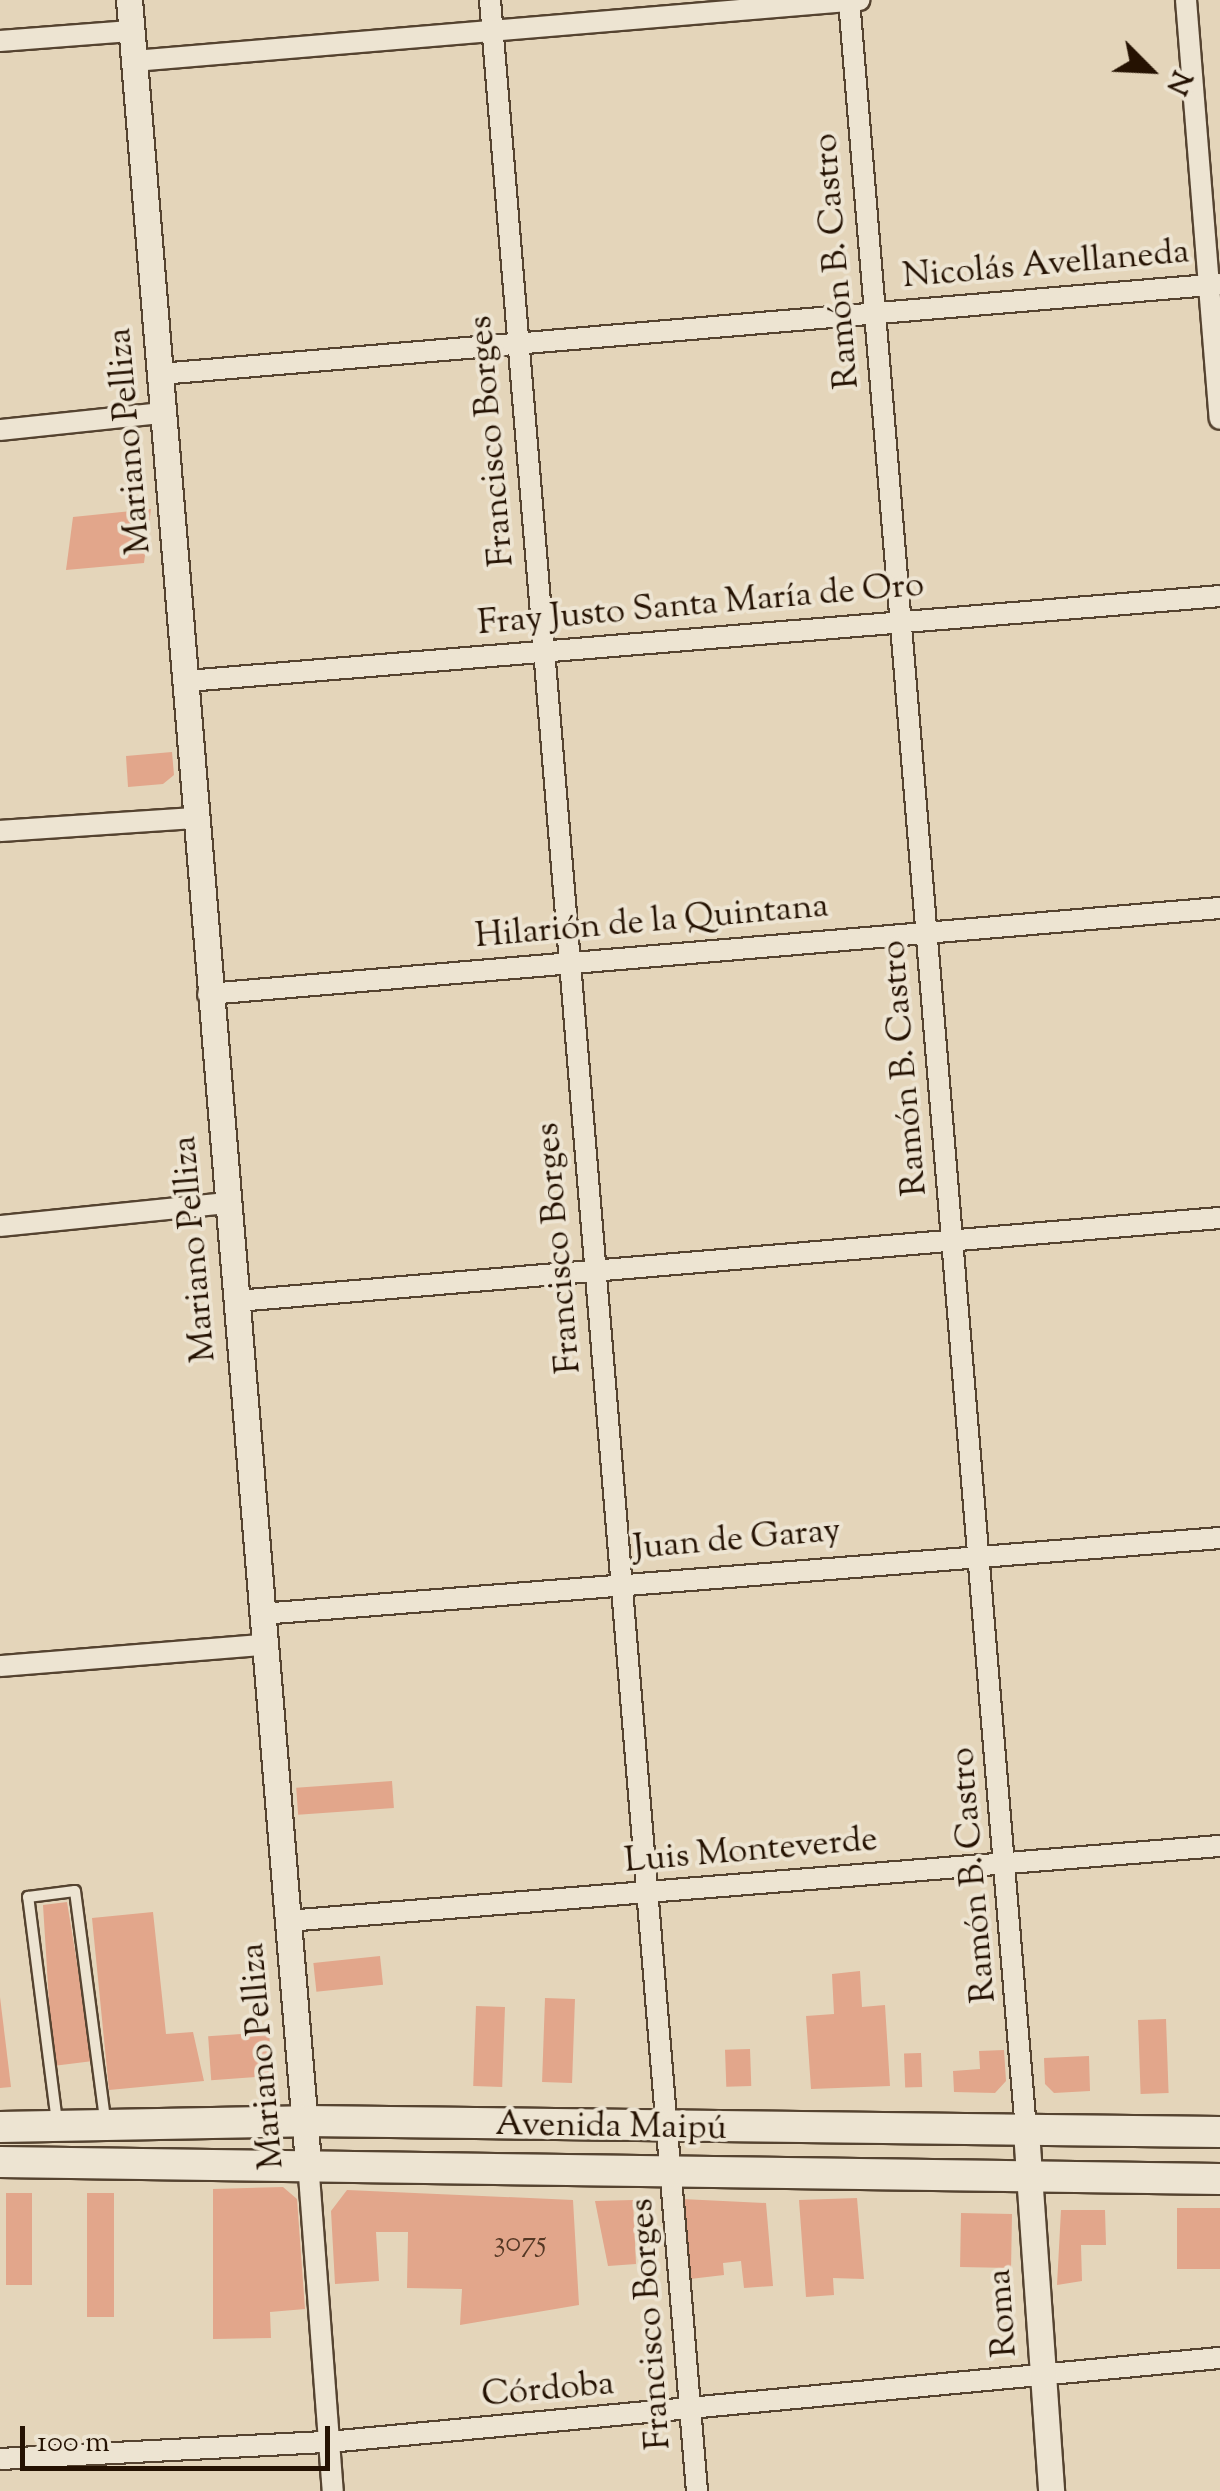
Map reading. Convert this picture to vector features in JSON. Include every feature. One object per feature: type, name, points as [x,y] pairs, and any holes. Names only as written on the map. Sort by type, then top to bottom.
[{"type":"main road","name":"Avenida Maipú","points":[[0,2127],[305,2121],[1220,2132]]},
{"type":"main road","name":"Avenida Maipú","points":[[0,2162],[673,2166],[1220,2179]]},
{"type":"street","name":"Mariano Pelliza","points":[[128,0],[333,2491]]},
{"type":"street","name":"Francisco Borges","points":[[490,0],[620,1584],[651,1894],[696,2491]]},
{"type":"street","name":"Ramón B. Castro","points":[[849,0],[978,1554],[1009,1864],[1026,2131]]},
{"type":"street","points":[[134,60],[859,0]]},
{"type":"street","points":[[1186,0],[1214,284],[1220,419]]},
{"type":"street","points":[[0,42],[131,31]]},
{"type":"street","name":"Nicolás Avellaneda","points":[[160,374],[1214,284]]},
{"type":"street","points":[[0,430],[162,413]]},
{"type":"street","name":"Fray Justo Santa María de Oro","points":[[187,682],[1220,596]]},
{"type":"street","points":[[0,830],[196,818]]},
{"type":"street","name":"Hilarión de la Quintana","points":[[208,994],[1220,908]]},
{"type":"street","points":[[0,1226],[227,1203]]},
{"type":"street","points":[[237,1301],[1220,1218]]},
{"type":"street","name":"Juan de Garay","points":[[260,1614],[978,1554],[1220,1538]]},
{"type":"street","points":[[0,1666],[263,1645]]},
{"type":"street","name":"Luis Monteverde","points":[[287,1922],[1220,1846]]},
{"type":"street","name":"Roma","points":[[1026,2131],[1051,2491]]},
{"type":"street","name":"Córdoba","points":[[0,2459],[329,2442],[692,2411],[1220,2358]]},
{"type":"lane","points":[[58,2126],[28,1897],[75,1891],[106,2125]]},
{"type":"building","points":[[151,509],[144,563],[66,570],[73,517]]},
{"type":"building","points":[[172,752],[174,775],[163,784],[128,787],[126,756]]},
{"type":"building","points":[[392,1781],[394,1808],[298,1815],[296,1788]]},
{"type":"building","points":[[67,1902],[93,2061],[53,2066],[43,1905]]},
{"type":"building","points":[[153,1912],[166,2034],[193,2032],[204,2081],[109,2090],[92,1918]]},
{"type":"building","points":[[380,1956],[383,1985],[316,1992],[313,1963]]},
{"type":"building","points":[[860,1971],[862,2007],[885,2005],[890,2086],[811,2089],[806,2016],[834,2014],[832,1974]]},
{"type":"building","points":[[0,1997],[11,2087],[0,2088]]},
{"type":"building","points":[[545,1998],[575,1999],[572,2083],[542,2082]]},
{"type":"building","points":[[476,2006],[505,2007],[502,2087],[473,2086]]},
{"type":"building","points":[[1166,2019],[1169,2093],[1141,2094],[1138,2020]]},
{"type":"building","points":[[269,2032],[272,2076],[211,2080],[208,2036]]},
{"type":"building","points":[[750,2049],[751,2086],[726,2087],[725,2050]]},
{"type":"building","points":[[1004,2050],[1006,2081],[995,2093],[954,2092],[953,2071],[980,2069],[979,2051]]},
{"type":"building","points":[[921,2053],[922,2087],[905,2088],[904,2054]]},
{"type":"building","points":[[1089,2056],[1090,2091],[1054,2093],[1045,2084],[1044,2058]]},
{"type":"building","points":[[283,2187],[297,2199],[305,2309],[270,2312],[271,2338],[213,2339],[213,2189]]},
{"type":"building","points":[[347,2190],[573,2200],[579,2305],[460,2325],[462,2289],[407,2288],[408,2232],[376,2232],[379,2281],[335,2284],[331,2211]]},
{"type":"building","points":[[6,2193],[32,2193],[32,2285],[6,2285]]},
{"type":"building","points":[[87,2193],[114,2193],[114,2317],[87,2317]]},
{"type":"building","points":[[857,2198],[864,2279],[833,2278],[834,2295],[806,2297],[799,2200]]},
{"type":"building","points":[[682,2199],[766,2203],[773,2286],[744,2288],[741,2261],[723,2263],[724,2275],[690,2279]]},
{"type":"building","points":[[633,2200],[636,2264],[608,2266],[595,2201]]},
{"type":"building","points":[[1177,2208],[1220,2208],[1220,2269],[1177,2269]]},
{"type":"building","points":[[1061,2210],[1105,2210],[1106,2245],[1081,2245],[1082,2281],[1057,2285]]},
{"type":"building","points":[[961,2213],[1012,2214],[1011,2268],[960,2267]]}]
